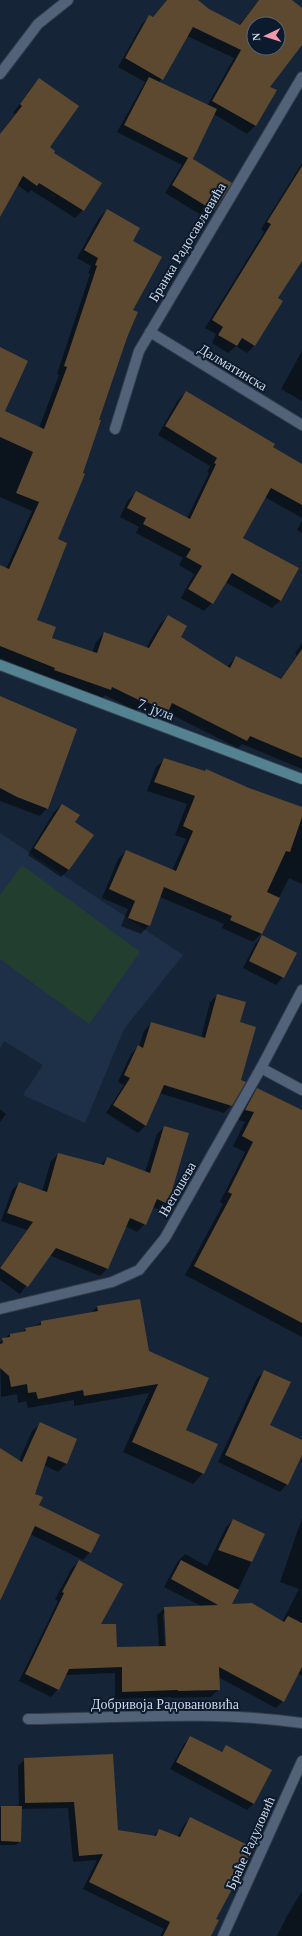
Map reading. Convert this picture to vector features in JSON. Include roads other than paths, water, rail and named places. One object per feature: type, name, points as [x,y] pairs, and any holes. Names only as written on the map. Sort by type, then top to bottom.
[{"type":"main road","name":"7. јула","points":[[0,666],[302,779]]},
{"type":"street","points":[[0,74],[38,24],[68,0]]},
{"type":"street","name":"Бранка Радосављевића","points":[[115,429],[139,351],[302,77]]},
{"type":"street","name":"Далматинска","points":[[150,332],[302,425]]},
{"type":"street","name":"Његошева","points":[[0,1310],[112,1282],[139,1270],[165,1238],[261,1068],[302,990]]},
{"type":"street","points":[[261,1068],[302,1090]]},
{"type":"street","name":"Добривоја Радовановића","points":[[28,1719],[210,1716],[264,1718],[302,1723]]},
{"type":"street","name":"Браће Радуловић","points":[[223,1936],[302,1761]]}]
